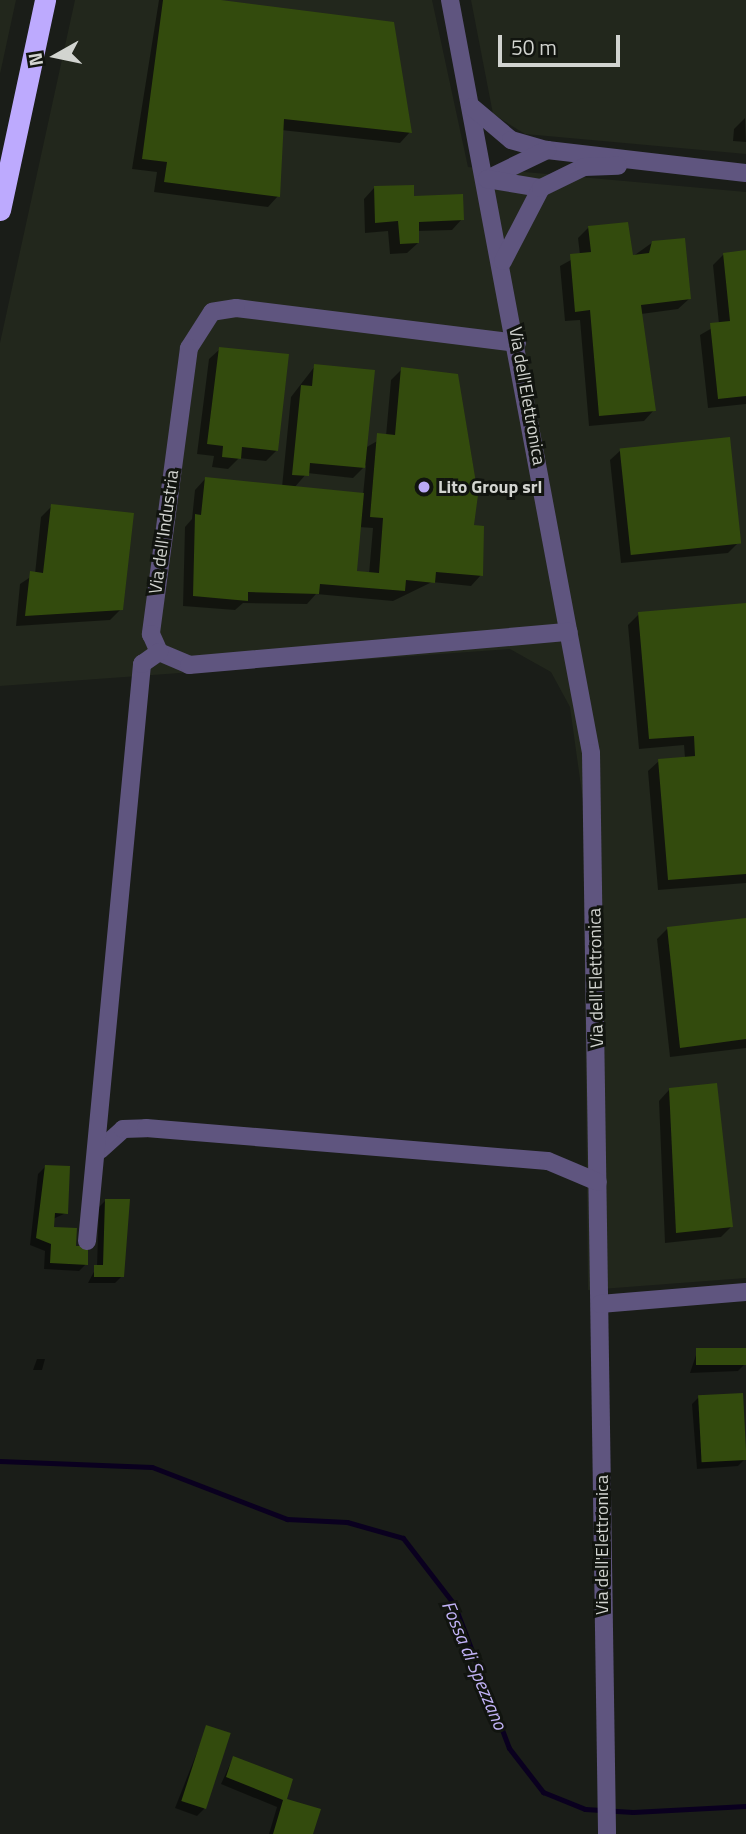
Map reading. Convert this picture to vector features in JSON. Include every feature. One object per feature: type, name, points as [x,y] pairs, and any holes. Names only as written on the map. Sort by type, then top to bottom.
[{"type":"highway","points":[[0,210],[45,0]]},
{"type":"street","name":"Via dell'Elettronica","points":[[450,0],[503,261],[569,632],[595,806],[607,1834]]},
{"type":"street","points":[[472,107],[510,140],[547,150],[635,163],[746,173]]},
{"type":"street","points":[[487,179],[547,150]]},
{"type":"street","points":[[487,179],[541,188],[584,167],[635,163]]},
{"type":"street","points":[[503,261],[541,188]]},
{"type":"street","name":"Via dell'Industria","points":[[159,653],[150,634],[189,348],[212,312],[236,308],[517,343]]},
{"type":"street","points":[[87,1241],[100,1150],[142,664],[159,653],[190,665],[569,632]]},
{"type":"street","points":[[100,1150],[123,1129],[146,1128],[548,1161],[598,1182]]},
{"type":"street","points":[[600,1304],[746,1292]]},
{"type":"shaded area","points":[[0,0],[16,0],[0,74]]},
{"type":"shaded area","points":[[75,0],[432,0],[468,167],[746,192],[746,1278],[588,1290],[583,801],[570,707],[551,672],[510,649],[0,686],[0,343]]},
{"type":"shaded area","points":[[471,0],[746,0],[746,154],[525,134],[493,114]]},
{"type":"building","points":[[163,0],[221,0],[394,22],[412,133],[284,119],[280,197],[164,182],[167,162],[142,159]]},
{"type":"building","points":[[414,185],[414,196],[463,194],[464,220],[419,222],[419,243],[400,244],[398,221],[375,223],[374,186]]},
{"type":"building","points":[[628,222],[633,255],[649,253],[652,241],[685,238],[691,299],[641,305],[656,411],[599,416],[590,310],[575,312],[570,254],[591,252],[588,226]]},
{"type":"building","points":[[746,250],[746,396],[718,399],[710,323],[730,321],[723,253]]},
{"type":"building","points":[[219,347],[289,354],[278,451],[242,447],[241,459],[222,457],[223,446],[207,444]]},
{"type":"building","points":[[314,364],[375,370],[365,468],[310,463],[309,476],[292,475],[301,385],[312,386]]},
{"type":"building","name":"Lito Group srl","points":[[401,367],[458,374],[478,495],[474,525],[484,526],[483,576],[436,572],[435,583],[406,580],[405,591],[320,584],[319,594],[248,592],[248,601],[193,596],[195,514],[201,515],[205,477],[364,493],[357,571],[379,573],[383,518],[370,517],[377,433],[395,435]]},
{"type":"building","points":[[730,437],[741,543],[631,555],[620,449]]},
{"type":"building","points":[[51,504],[134,513],[123,610],[25,616],[30,571],[43,573]]},
{"type":"building","points":[[746,603],[746,874],[668,880],[658,759],[695,756],[694,736],[649,739],[638,612]]},
{"type":"building","points":[[746,918],[746,1039],[680,1048],[667,927]]},
{"type":"building","points":[[717,1083],[733,1227],[676,1233],[669,1088]]},
{"type":"building","points":[[45,1165],[70,1166],[68,1214],[55,1213],[54,1227],[77,1228],[76,1246],[88,1246],[88,1265],[50,1263],[51,1244],[36,1238]]},
{"type":"building","points":[[105,1199],[130,1199],[124,1277],[94,1277],[94,1265],[103,1265]]},
{"type":"building","points":[[696,1348],[746,1348],[746,1365],[696,1365]]},
{"type":"building","points":[[743,1393],[746,1460],[702,1462],[698,1395]]},
{"type":"building","points":[[206,1725],[231,1733],[206,1809],[181,1801]]},
{"type":"building","points":[[233,1756],[293,1779],[287,1799],[321,1809],[313,1834],[273,1834],[283,1800],[226,1777]]},
{"type":"waterway","name":"Fossa di Spezzano","points":[[0,1461],[152,1467],[287,1519],[347,1522],[403,1538],[454,1604],[509,1748],[543,1792],[585,1809],[633,1812],[746,1806]]},
{"type":"place","name":"Lito Group srl","points":[[424,487]]}]
